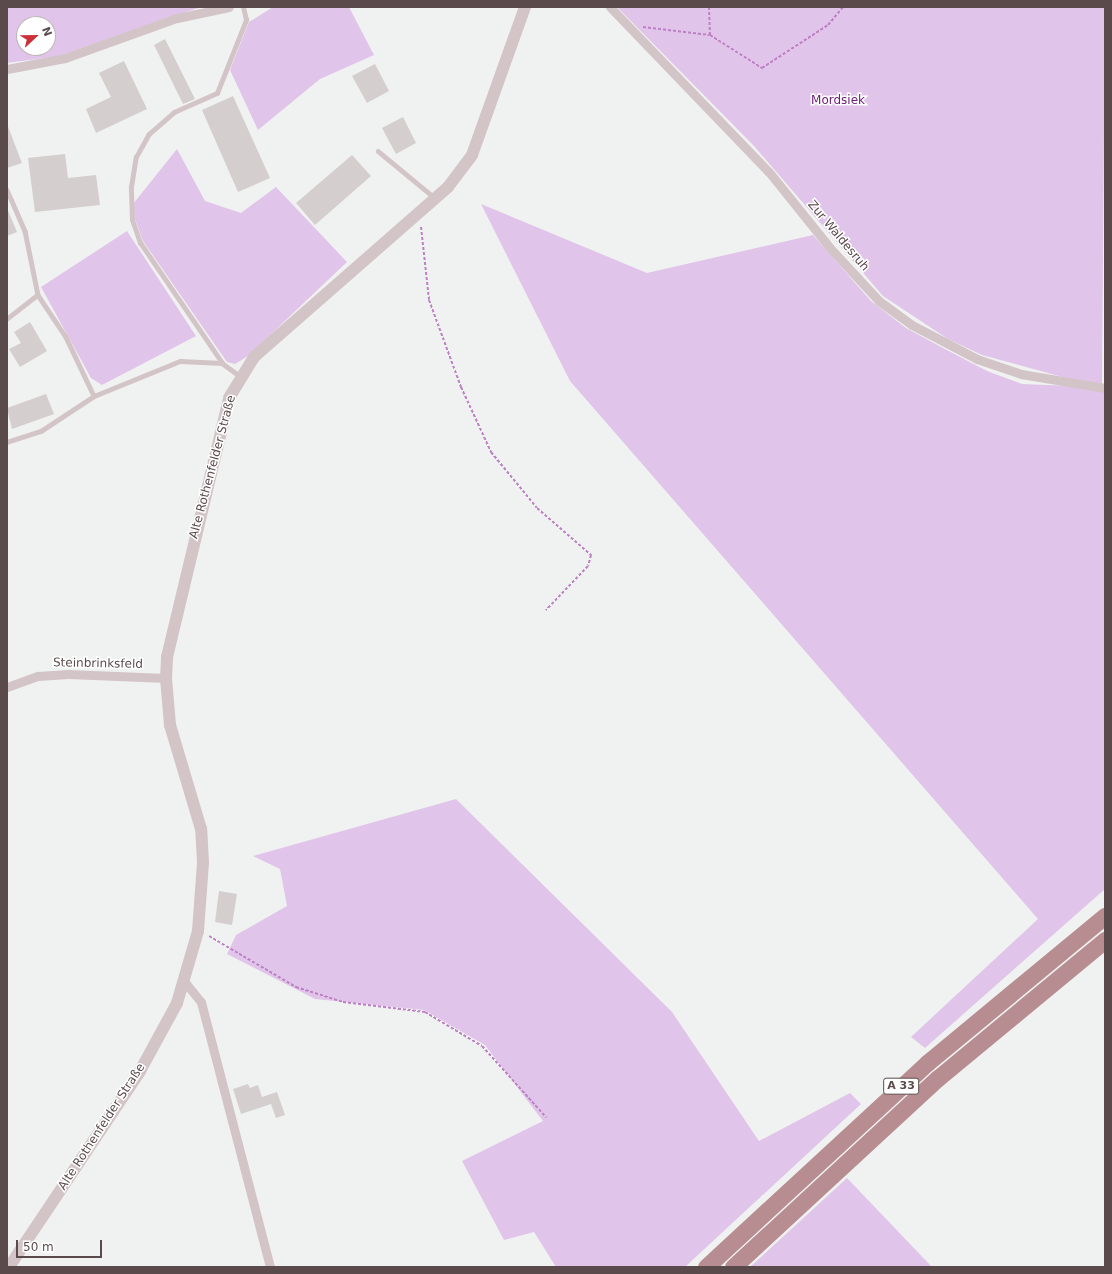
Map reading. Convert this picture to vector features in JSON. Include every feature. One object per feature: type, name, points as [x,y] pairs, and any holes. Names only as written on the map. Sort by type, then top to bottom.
[{"type":"highway","name":"A 33","points":[[706,1267],[927,1063],[1105,916]]},
{"type":"highway","name":"A 33","points":[[733,1267],[938,1078],[1105,940]]},
{"type":"street","points":[[7,69],[65,58],[177,18],[228,7]]},
{"type":"street","name":"Alte Rothenfelder Straße","points":[[9,1267],[140,1071],[177,1003],[198,931],[203,863],[201,829],[170,725],[166,678],[206,486],[229,398],[240,377],[260,352],[435,198],[472,155],[525,7]]},
{"type":"street","name":"Zur Waldesruh","points":[[610,7],[770,172],[830,248],[879,301],[925,333],[977,359],[1021,374],[1105,388]]},
{"type":"street","name":"Steinbrinksfeld","points":[[7,687],[38,676],[68,674],[166,678]]},
{"type":"street","points":[[184,981],[201,1002],[270,1267]]},
{"type":"lane","points":[[240,377],[222,363],[140,243],[132,220],[131,187],[136,158],[149,134],[174,112],[217,93],[246,20],[243,7]]},
{"type":"lane","points":[[378,151],[435,198]]},
{"type":"lane","points":[[7,190],[25,231],[38,295],[66,337],[94,396]]},
{"type":"lane","points":[[7,319],[38,295]]},
{"type":"lane","points":[[7,442],[41,431],[94,396],[180,361],[222,363]]},
{"type":"path","points":[[709,7],[710,35]]},
{"type":"path","points":[[629,25],[710,35],[762,68],[828,25],[843,7]]},
{"type":"path","points":[[415,215],[422,230],[421,255],[429,300],[461,388],[491,452],[537,508],[591,555],[588,566],[546,610]]},
{"type":"path","points":[[203,942],[205,934],[296,986],[343,1002],[425,1012],[482,1046],[546,1117]]},
{"type":"green space","points":[[7,7],[198,8],[59,56],[7,63]]},
{"type":"green space","points":[[273,7],[349,7],[374,55],[320,79],[258,130],[230,70],[249,22]]},
{"type":"green space","name":"Mordsiek","points":[[617,7],[1105,7],[1102,387],[1105,388],[1105,889],[925,1048],[911,1037],[1038,919],[570,381],[481,204],[647,273],[813,235],[871,301],[906,328],[943,348],[987,371],[1022,384],[1099,387],[982,355],[948,339],[883,296],[754,146]]},
{"type":"green space","points":[[177,149],[205,201],[241,213],[276,187],[347,262],[248,356],[235,364],[227,362],[143,241],[135,219],[133,204]]},
{"type":"green space","points":[[127,231],[196,336],[102,385],[91,378],[41,287]]},
{"type":"green space","points":[[456,799],[672,1012],[759,1141],[850,1093],[861,1104],[685,1267],[556,1267],[534,1232],[504,1240],[462,1161],[543,1121],[485,1045],[424,1010],[315,999],[227,954],[236,935],[287,906],[280,869],[253,856]]},
{"type":"green space","points":[[847,1178],[932,1267],[750,1267]]},
{"type":"building","points":[[165,39],[195,99],[183,104],[154,45]]},
{"type":"building","points":[[124,61],[147,109],[96,133],[86,109],[111,97],[99,73]]},
{"type":"building","points":[[375,64],[389,91],[367,103],[352,76]]},
{"type":"building","points":[[233,96],[270,178],[238,192],[202,110]]},
{"type":"building","points":[[403,117],[416,143],[396,154],[382,128]]},
{"type":"building","points":[[7,124],[22,163],[7,168]]},
{"type":"building","points":[[65,154],[68,178],[96,175],[100,205],[35,212],[28,158]]},
{"type":"building","points":[[352,155],[371,176],[315,225],[296,203]]},
{"type":"building","points":[[7,208],[17,232],[7,236]]},
{"type":"building","points":[[30,322],[47,351],[20,367],[9,349],[21,343],[14,332]]},
{"type":"building","points":[[46,394],[54,414],[12,429],[7,408]]},
{"type":"building","points":[[219,891],[237,894],[232,925],[215,922]]},
{"type":"building","points":[[248,1084],[250,1088],[258,1085],[262,1097],[277,1092],[285,1115],[276,1118],[271,1104],[241,1114],[233,1089]]}]
